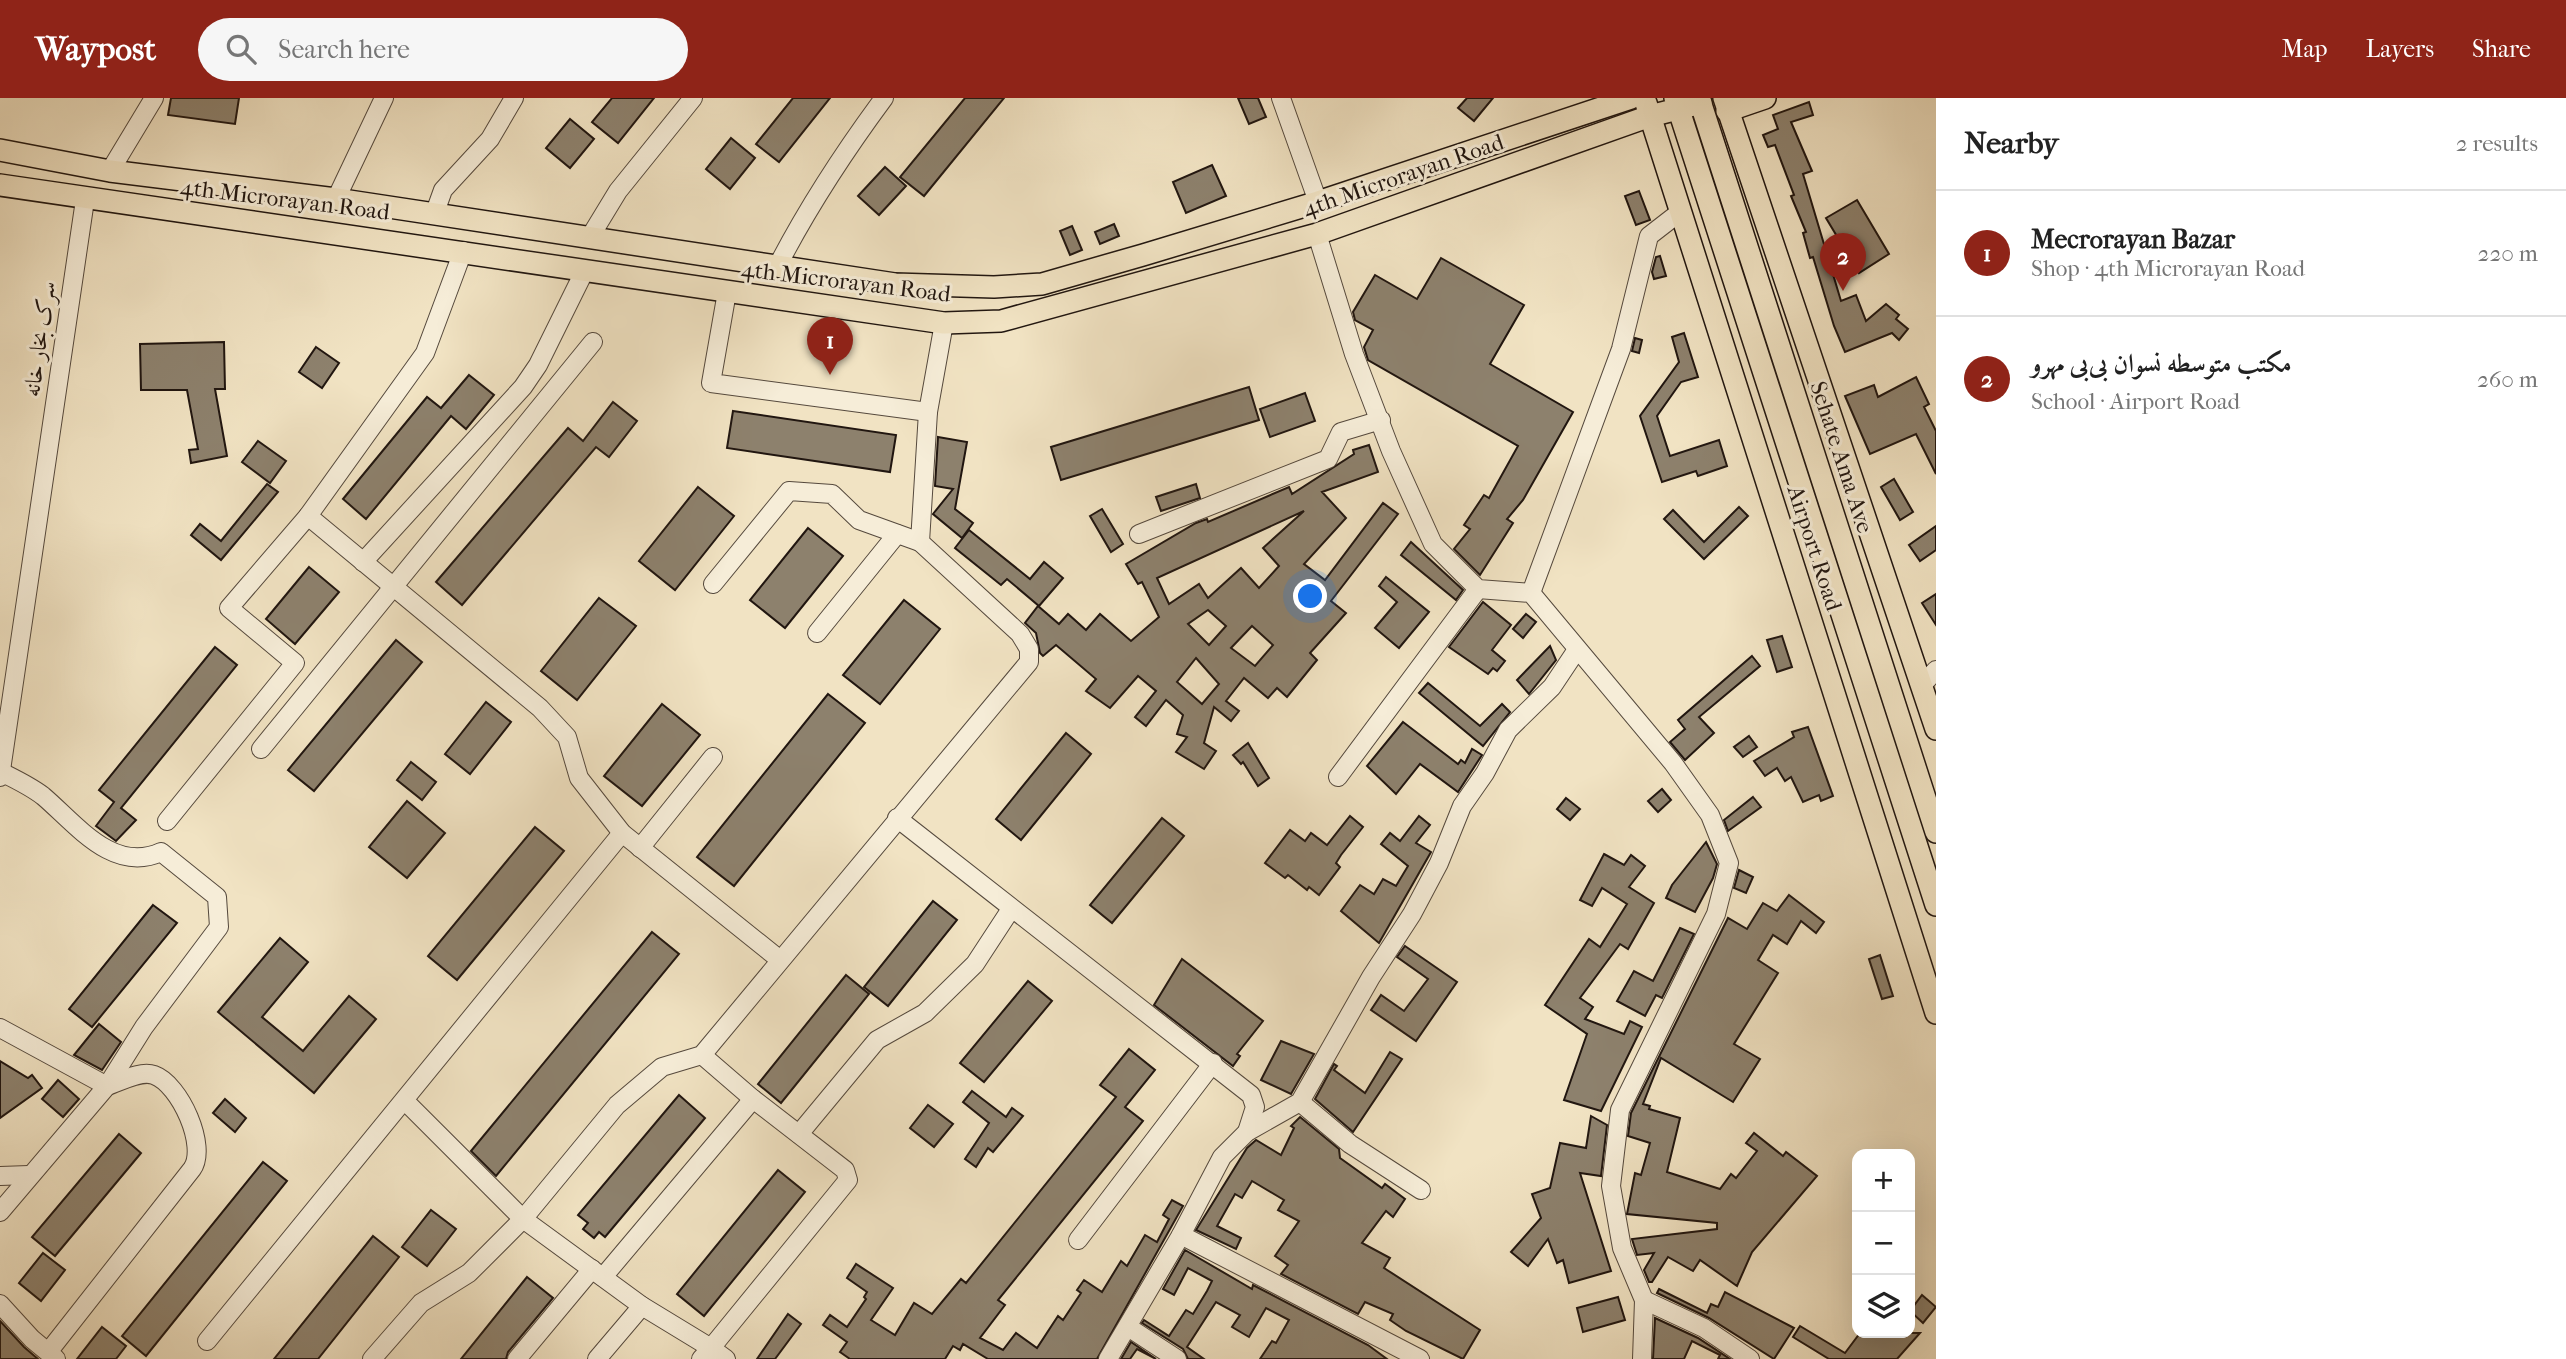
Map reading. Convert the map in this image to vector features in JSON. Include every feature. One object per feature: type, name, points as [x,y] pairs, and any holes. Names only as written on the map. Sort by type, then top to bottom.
[{"type":"main road","name":"4th Microrayan Road","points":[[0,150],[110,171],[336,199],[895,284],[994,287],[1042,284],[1143,255],[1318,202],[1631,98]]},
{"type":"main road","points":[[1765,98],[1725,104],[1929,678],[1936,729]]},
{"type":"main road","name":"4th Microrayan Road","points":[[0,185],[85,200],[463,251],[944,323],[1001,321],[1317,234],[1647,107],[1700,101]]},
{"type":"main road","name":"Sehate Ama Ave","points":[[1700,101],[1936,832]]},
{"type":"main road","name":"Airport Road","points":[[1677,103],[1936,905]]},
{"type":"main road","name":"Airport Road","points":[[1647,107],[1936,1013]]},
{"type":"main road","points":[[568,233],[575,268]]},
{"type":"main road","points":[[1143,255],[1153,280]]},
{"type":"street","points":[[110,171],[154,98]]},
{"type":"street","points":[[336,199],[384,98]]},
{"type":"street","points":[[434,215],[443,190],[491,139],[514,98]]},
{"type":"street","points":[[590,237],[618,191],[693,98]]},
{"type":"street","points":[[777,267],[833,169],[884,98]]},
{"type":"street","points":[[1281,98],[1318,202]]},
{"type":"street","name":"سرک بخار خانه","points":[[0,774],[7,687],[85,200]]},
{"type":"street","points":[[1531,593],[1621,349],[1649,236],[1680,212]]},
{"type":"street","points":[[1317,234],[1354,354],[1433,544],[1478,589],[1531,593],[1576,651],[1673,763],[1710,815],[1729,863],[1716,914],[1620,1110],[1611,1186],[1622,1248],[1644,1300],[1642,1359]]},
{"type":"street","points":[[167,821],[295,663],[229,608],[308,516],[425,353],[463,251]]},
{"type":"street","points":[[363,562],[523,387],[538,365],[575,268]]},
{"type":"street","points":[[727,292],[711,383],[928,412]]},
{"type":"street","points":[[920,542],[928,412],[944,323]]},
{"type":"street","points":[[261,749],[593,342]]},
{"type":"street","points":[[1139,534],[1328,460],[1341,432],[1381,420]]},
{"type":"street","points":[[372,1359],[421,1303],[469,1273],[523,1219],[617,1105],[662,1068],[702,1055],[779,959],[1029,662],[1029,649],[1020,634],[920,542],[859,520],[832,494],[789,491],[713,584]]},
{"type":"street","points":[[308,516],[549,718],[567,737],[579,778],[622,833],[779,959]]},
{"type":"street","points":[[817,633],[897,534]]},
{"type":"street","points":[[1338,777],[1478,589]]},
{"type":"street","points":[[1108,1359],[1181,1236],[1222,1157],[1247,1132],[1300,1102],[1371,977],[1412,914],[1439,863],[1462,806],[1485,774],[1508,730],[1552,687],[1576,651]]},
{"type":"street","points":[[640,848],[713,757]]},
{"type":"street","points":[[0,774],[42,795],[78,829],[129,859],[144,860],[161,852],[217,897],[219,927],[144,1027],[107,1086],[0,1212]]},
{"type":"street","points":[[897,818],[1251,1095],[1255,1107],[1247,1132]]},
{"type":"street","points":[[207,1341],[622,833]]},
{"type":"street","points":[[799,1134],[877,1040],[925,1013],[975,964],[1012,909]]},
{"type":"street","points":[[0,1028],[107,1086],[144,1074],[153,1074],[164,1081],[188,1114],[198,1154],[197,1162],[52,1355],[32,1339],[0,1304]]},
{"type":"street","points":[[702,1055],[753,1100],[845,1170],[848,1180],[706,1354]]},
{"type":"street","points":[[1078,1240],[1213,1063]]},
{"type":"street","points":[[517,1359],[753,1100]]},
{"type":"street","points":[[405,1101],[523,1219],[706,1354],[726,1359]]},
{"type":"street","points":[[1300,1102],[1350,1144],[1421,1190]]},
{"type":"street","points":[[0,1176],[29,1175]]},
{"type":"street","points":[[1181,1236],[1420,1359]]},
{"type":"street","points":[[1644,1300],[1704,1328],[1750,1359]]},
{"type":"street","points":[[597,1359],[642,1306]]},
{"type":"street","points":[[1128,1327],[1177,1359]]},
{"type":"building","points":[[171,98],[239,98],[235,124],[168,115]]},
{"type":"building","points":[[612,98],[654,98],[618,143],[592,122]]},
{"type":"building","points":[[793,98],[830,98],[779,162],[756,144]]},
{"type":"building","points":[[965,98],[1004,98],[924,196],[900,177]]},
{"type":"building","points":[[1238,98],[1258,98],[1266,117],[1249,124]]},
{"type":"building","points":[[1467,98],[1493,98],[1474,121],[1458,108]]},
{"type":"building","points":[[1809,102],[1813,115],[1791,122],[1812,171],[1803,174],[1841,301],[1856,295],[1866,321],[1886,304],[1899,315],[1896,319],[1908,329],[1899,340],[1892,333],[1845,352],[1834,326],[1813,257],[1810,258],[1803,233],[1806,232],[1791,196],[1794,195],[1775,145],[1768,147],[1763,135],[1778,129],[1773,115]]},
{"type":"building","points":[[570,119],[594,139],[570,168],[546,148]]},
{"type":"building","points":[[731,138],[755,158],[730,189],[706,169]]},
{"type":"building","points":[[1212,165],[1226,196],[1186,213],[1173,182]]},
{"type":"building","points":[[885,167],[906,186],[879,215],[858,196]]},
{"type":"building","points":[[1639,191],[1650,220],[1636,225],[1625,196]]},
{"type":"building","points":[[1857,200],[1889,254],[1859,273],[1826,218]]},
{"type":"building","points":[[1114,224],[1119,236],[1100,244],[1095,232]]},
{"type":"building","points":[[1072,226],[1082,250],[1070,255],[1060,231]]},
{"type":"building","points":[[1660,256],[1666,276],[1654,279],[1652,272],[1656,257]]},
{"type":"building","points":[[1441,258],[1524,305],[1490,364],[1573,412],[1523,500],[1507,519],[1513,523],[1480,575],[1454,549],[1470,529],[1464,525],[1484,495],[1489,498],[1518,446],[1368,360],[1364,347],[1373,330],[1355,320],[1353,312],[1375,275],[1417,299]]},
{"type":"building","points":[[1684,333],[1698,377],[1681,382],[1657,416],[1670,456],[1719,440],[1727,466],[1698,476],[1696,471],[1662,482],[1640,416],[1679,362],[1672,337]]},
{"type":"building","points":[[1635,338],[1642,340],[1639,353],[1632,351]]},
{"type":"building","points":[[224,342],[225,389],[215,389],[227,456],[191,463],[189,450],[198,449],[187,390],[141,390],[140,344]]},
{"type":"building","points":[[316,347],[339,363],[322,388],[299,372]]},
{"type":"building","points":[[469,375],[494,395],[466,429],[451,416],[366,519],[343,499],[427,397],[441,408]]},
{"type":"building","points":[[1916,377],[1929,404],[1924,407],[1936,431],[1936,474],[1916,434],[1870,454],[1845,396],[1874,385],[1878,397]]},
{"type":"building","points":[[1249,387],[1259,420],[1061,480],[1051,447]]},
{"type":"building","points":[[1305,393],[1315,421],[1270,437],[1260,409]]},
{"type":"building","points":[[613,402],[637,421],[609,457],[596,447],[462,605],[436,582],[568,428],[583,441]]},
{"type":"building","points":[[733,411],[896,435],[890,472],[727,448]]},
{"type":"building","points":[[938,437],[967,442],[955,509],[973,523],[962,538],[933,514],[953,489],[935,486]]},
{"type":"building","points":[[258,441],[286,461],[270,483],[242,462]]},
{"type":"building","points":[[1369,445],[1378,472],[1322,492],[1346,518],[1304,564],[1325,580],[1383,503],[1398,514],[1331,601],[1346,613],[1310,653],[1317,660],[1287,697],[1277,688],[1268,698],[1244,678],[1226,701],[1239,711],[1231,721],[1214,707],[1204,743],[1216,751],[1204,769],[1176,752],[1187,737],[1177,734],[1183,715],[1166,700],[1146,726],[1135,717],[1156,691],[1138,676],[1110,708],[1086,691],[1096,679],[1056,645],[1043,656],[1040,653],[1036,633],[1025,623],[1038,606],[1059,624],[1068,614],[1086,630],[1100,614],[1131,641],[1159,617],[1142,582],[1138,584],[1126,564],[1196,523],[1207,519],[1208,522],[1289,487],[1292,494],[1354,454],[1353,450]],"holes":[[[1304,511],[1263,548],[1279,566],[1259,588],[1241,568],[1208,598],[1199,584],[1169,604],[1157,578]],[[1208,610],[1226,626],[1209,645],[1188,624]],[[1252,626],[1273,645],[1255,666],[1231,648]],[[1196,658],[1219,684],[1202,704],[1177,682]]]},
{"type":"building","points":[[1894,479],[1913,512],[1900,520],[1881,487]]},
{"type":"building","points":[[267,484],[278,492],[221,560],[191,535],[200,524],[221,541]]},
{"type":"building","points":[[1196,484],[1200,498],[1161,511],[1156,497]]},
{"type":"building","points":[[698,487],[734,516],[675,590],[639,561]]},
{"type":"building","points":[[1739,507],[1748,516],[1704,559],[1664,519],[1673,510],[1704,542]]},
{"type":"building","points":[[1102,509],[1123,544],[1111,552],[1090,516]]},
{"type":"building","points":[[1936,526],[1936,550],[1920,561],[1909,545]]},
{"type":"building","points":[[808,528],[843,556],[785,628],[750,600]]},
{"type":"building","points":[[969,530],[1030,579],[1044,562],[1063,578],[1039,606],[1007,579],[1001,585],[955,548]]},
{"type":"building","points":[[1411,542],[1463,590],[1456,600],[1401,555]]},
{"type":"building","points":[[309,567],[339,592],[295,644],[266,619]]},
{"type":"building","points":[[1386,577],[1429,612],[1399,648],[1375,628],[1397,602],[1379,586]]},
{"type":"building","points":[[1936,594],[1936,625],[1922,603]]},
{"type":"building","points":[[599,598],[636,626],[577,700],[541,671]]},
{"type":"building","points":[[904,600],[940,629],[880,704],[843,675]]},
{"type":"building","points":[[1483,602],[1511,625],[1492,650],[1505,661],[1497,671],[1493,668],[1488,674],[1449,647]]},
{"type":"building","points":[[1526,614],[1536,622],[1523,638],[1513,629]]},
{"type":"building","points":[[1782,636],[1792,667],[1777,672],[1767,640]]},
{"type":"building","points":[[396,640],[422,662],[314,791],[288,770]]},
{"type":"building","points":[[1550,646],[1556,660],[1529,694],[1517,680]]},
{"type":"building","points":[[215,647],[237,665],[121,808],[136,820],[116,841],[96,826],[114,802],[99,790]]},
{"type":"building","points":[[1752,656],[1760,666],[1699,717],[1714,733],[1685,760],[1670,742],[1685,729],[1678,720]]},
{"type":"building","points":[[1428,683],[1480,726],[1502,704],[1510,712],[1483,746],[1419,693]]},
{"type":"building","points":[[828,694],[865,723],[734,886],[697,857]]},
{"type":"building","points":[[486,702],[511,722],[470,774],[445,754]]},
{"type":"building","points":[[662,704],[700,735],[642,806],[604,776]]},
{"type":"building","points":[[1403,722],[1458,764],[1461,760],[1465,763],[1472,749],[1482,755],[1458,792],[1420,764],[1396,794],[1367,766]]},
{"type":"building","points":[[1808,727],[1833,796],[1821,801],[1819,795],[1803,802],[1791,777],[1785,781],[1777,768],[1765,776],[1754,761],[1794,737],[1792,732]]},
{"type":"building","points":[[1066,733],[1091,754],[1021,840],[996,819]]},
{"type":"building","points":[[1749,736],[1757,747],[1743,757],[1734,747]]},
{"type":"building","points":[[1248,743],[1269,778],[1258,786],[1243,762],[1241,764],[1233,755]]},
{"type":"building","points":[[411,762],[436,782],[422,800],[397,780]]},
{"type":"building","points":[[1662,789],[1671,800],[1658,812],[1648,801]]},
{"type":"building","points":[[1753,797],[1761,807],[1728,831],[1724,820]]},
{"type":"building","points":[[1566,798],[1580,809],[1570,820],[1557,809]]},
{"type":"building","points":[[407,801],[445,833],[407,878],[369,847]]},
{"type":"building","points":[[1350,816],[1363,827],[1341,855],[1336,863],[1340,867],[1319,895],[1309,887],[1307,890],[1288,875],[1285,878],[1265,863],[1290,830],[1305,841],[1311,833],[1327,845]]},
{"type":"building","points":[[1419,816],[1430,825],[1416,843],[1431,852],[1379,943],[1341,911],[1360,885],[1374,894],[1383,879],[1396,886],[1408,866],[1381,844],[1390,833],[1400,841]]},
{"type":"building","points":[[1162,818],[1184,836],[1112,923],[1090,905]]},
{"type":"building","points":[[535,827],[564,851],[457,980],[428,956]]},
{"type":"building","points":[[1706,842],[1717,864],[1713,878],[1695,912],[1666,898],[1672,885]]},
{"type":"building","points":[[1604,854],[1624,865],[1631,855],[1645,866],[1629,887],[1654,903],[1628,949],[1620,944],[1580,998],[1593,1007],[1585,1019],[1624,1034],[1630,1021],[1642,1027],[1601,1111],[1564,1100],[1587,1034],[1545,1005],[1589,939],[1600,947],[1627,904],[1602,888],[1592,906],[1580,900]]},
{"type":"building","points":[[1739,870],[1753,877],[1746,893],[1734,888]]},
{"type":"building","points":[[1789,895],[1824,922],[1816,933],[1801,921],[1787,944],[1773,935],[1758,960],[1778,973],[1734,1044],[1760,1059],[1733,1102],[1661,1058],[1643,1104],[1650,1106],[1649,1109],[1680,1118],[1667,1172],[1720,1189],[1731,1174],[1736,1178],[1757,1151],[1746,1143],[1754,1133],[1783,1156],[1786,1152],[1817,1176],[1752,1252],[1737,1286],[1700,1260],[1693,1271],[1668,1257],[1652,1282],[1649,1282],[1644,1270],[1654,1253],[1637,1255],[1632,1239],[1717,1229],[1717,1223],[1627,1214],[1635,1173],[1641,1175],[1650,1143],[1628,1136],[1631,1113],[1728,918],[1747,929],[1763,903],[1777,911]]},
{"type":"building","points":[[933,901],[957,920],[888,1006],[864,987]]},
{"type":"building","points":[[153,905],[177,923],[92,1027],[69,1009]]},
{"type":"building","points":[[1680,928],[1694,934],[1662,998],[1656,995],[1645,1016],[1617,1001],[1634,971],[1653,981]]},
{"type":"building","points":[[652,932],[679,954],[496,1176],[471,1151]]},
{"type":"building","points":[[280,938],[308,962],[262,1017],[303,1051],[349,996],[376,1019],[314,1093],[218,1012]]},
{"type":"building","points":[[1405,946],[1457,982],[1416,1041],[1371,1010],[1381,995],[1404,1011],[1428,979],[1397,957]]},
{"type":"building","points":[[1880,955],[1893,996],[1882,999],[1869,959]]},
{"type":"building","points":[[1182,959],[1263,1021],[1237,1054],[1240,1056],[1233,1066],[1154,1005]]},
{"type":"building","points":[[846,975],[869,994],[781,1103],[758,1084]]},
{"type":"building","points":[[1028,981],[1052,1001],[984,1082],[960,1063]]},
{"type":"building","points":[[99,1024],[121,1042],[102,1070],[74,1055]]},
{"type":"building","points":[[1281,1041],[1314,1054],[1291,1094],[1261,1080]]},
{"type":"building","points":[[1129,1049],[1155,1070],[1125,1107],[1143,1121],[998,1300],[1005,1305],[980,1338],[1003,1350],[1016,1333],[1037,1348],[1058,1316],[1063,1320],[1081,1293],[1077,1290],[1084,1280],[1102,1292],[1121,1261],[1127,1266],[1145,1235],[1157,1242],[1169,1219],[1163,1215],[1172,1200],[1183,1206],[1097,1359],[988,1359],[963,1344],[960,1350],[953,1346],[945,1359],[850,1359],[840,1352],[847,1342],[823,1325],[830,1315],[847,1327],[866,1299],[864,1297],[867,1292],[847,1278],[856,1264],[893,1288],[871,1320],[895,1335],[914,1303],[932,1314],[961,1279],[966,1283],[1116,1097],[1100,1085]]},
{"type":"building","points":[[1390,1052],[1402,1059],[1353,1132],[1315,1099],[1334,1064],[1337,1066],[1334,1070],[1365,1093]]},
{"type":"building","points":[[0,1061],[28,1078],[32,1075],[42,1088],[0,1118]]},
{"type":"building","points":[[58,1080],[79,1099],[63,1117],[42,1099]]},
{"type":"building","points":[[972,1091],[1006,1117],[1012,1108],[1023,1116],[993,1152],[988,1148],[976,1167],[965,1159],[989,1123],[963,1102]]},
{"type":"building","points":[[679,1095],[705,1118],[605,1237],[599,1232],[594,1238],[583,1229],[588,1223],[578,1215]]},
{"type":"building","points":[[225,1099],[246,1118],[235,1132],[213,1113]]},
{"type":"building","points":[[928,1105],[953,1124],[934,1147],[910,1128]]},
{"type":"building","points":[[1591,1116],[1607,1125],[1601,1176],[1580,1173],[1611,1271],[1569,1283],[1563,1260],[1557,1263],[1548,1239],[1528,1266],[1511,1252],[1541,1218],[1532,1194],[1550,1188],[1560,1143],[1586,1148]]},
{"type":"building","points":[[1300,1117],[1339,1149],[1340,1158],[1382,1188],[1385,1184],[1405,1199],[1393,1217],[1386,1211],[1362,1243],[1390,1258],[1384,1268],[1480,1330],[1463,1359],[1406,1331],[1390,1320],[1393,1314],[1365,1302],[1358,1314],[1281,1274],[1288,1265],[1275,1256],[1299,1221],[1278,1210],[1284,1200],[1252,1181],[1242,1198],[1235,1194],[1217,1226],[1241,1238],[1236,1249],[1196,1230],[1247,1148],[1256,1140],[1281,1155],[1294,1128],[1291,1126]]},
{"type":"building","points":[[119,1134],[141,1153],[55,1256],[32,1237]]},
{"type":"building","points":[[263,1162],[287,1181],[146,1356],[122,1336]]},
{"type":"building","points":[[778,1170],[805,1192],[704,1316],[677,1294]]},
{"type":"building","points":[[431,1210],[456,1229],[427,1266],[402,1247]]},
{"type":"building","points":[[373,1236],[399,1257],[318,1359],[274,1359]]},
{"type":"building","points":[[1185,1250],[1252,1289],[1253,1285],[1368,1345],[1387,1359],[1260,1359],[1272,1341],[1276,1343],[1289,1320],[1266,1308],[1249,1337],[1232,1327],[1240,1315],[1216,1302],[1187,1347],[1204,1359],[1188,1359],[1183,1349],[1142,1323],[1144,1320],[1169,1336],[1186,1310],[1193,1314],[1207,1291],[1212,1281],[1188,1268],[1174,1295],[1163,1289]]},
{"type":"building","points":[[43,1253],[65,1270],[41,1301],[19,1283]]},
{"type":"building","points":[[527,1277],[553,1298],[508,1352],[506,1359],[461,1359]]},
{"type":"building","points":[[1659,1289],[1707,1313],[1711,1304],[1718,1307],[1725,1292],[1794,1328],[1774,1359],[1709,1318],[1657,1293]]},
{"type":"building","points":[[1922,1295],[1936,1307],[1923,1323],[1915,1316],[1915,1304]]},
{"type":"building","points":[[1618,1297],[1625,1320],[1583,1332],[1577,1308]]},
{"type":"building","points":[[788,1314],[801,1324],[775,1359],[757,1359]]},
{"type":"building","points":[[1655,1318],[1698,1338],[1730,1359],[1718,1359],[1720,1355],[1692,1341],[1684,1359],[1653,1359]]},
{"type":"building","points":[[0,1321],[24,1347],[38,1359],[0,1359]]},
{"type":"building","points":[[1800,1326],[1845,1353],[1856,1338],[1915,1338],[1915,1333],[1920,1333],[1897,1359],[1829,1359],[1793,1337]]},
{"type":"building","points":[[102,1327],[126,1346],[116,1359],[77,1359]]},
{"type":"building","points":[[1131,1342],[1156,1359],[1137,1349],[1130,1359],[1121,1359]]},
{"type":"place","name":"مکتب متوسطه نسوان بی‌بی مهرو","points":[[1843,291]]},
{"type":"place","name":"Mecrorayan Bazar","points":[[830,375]]}]
